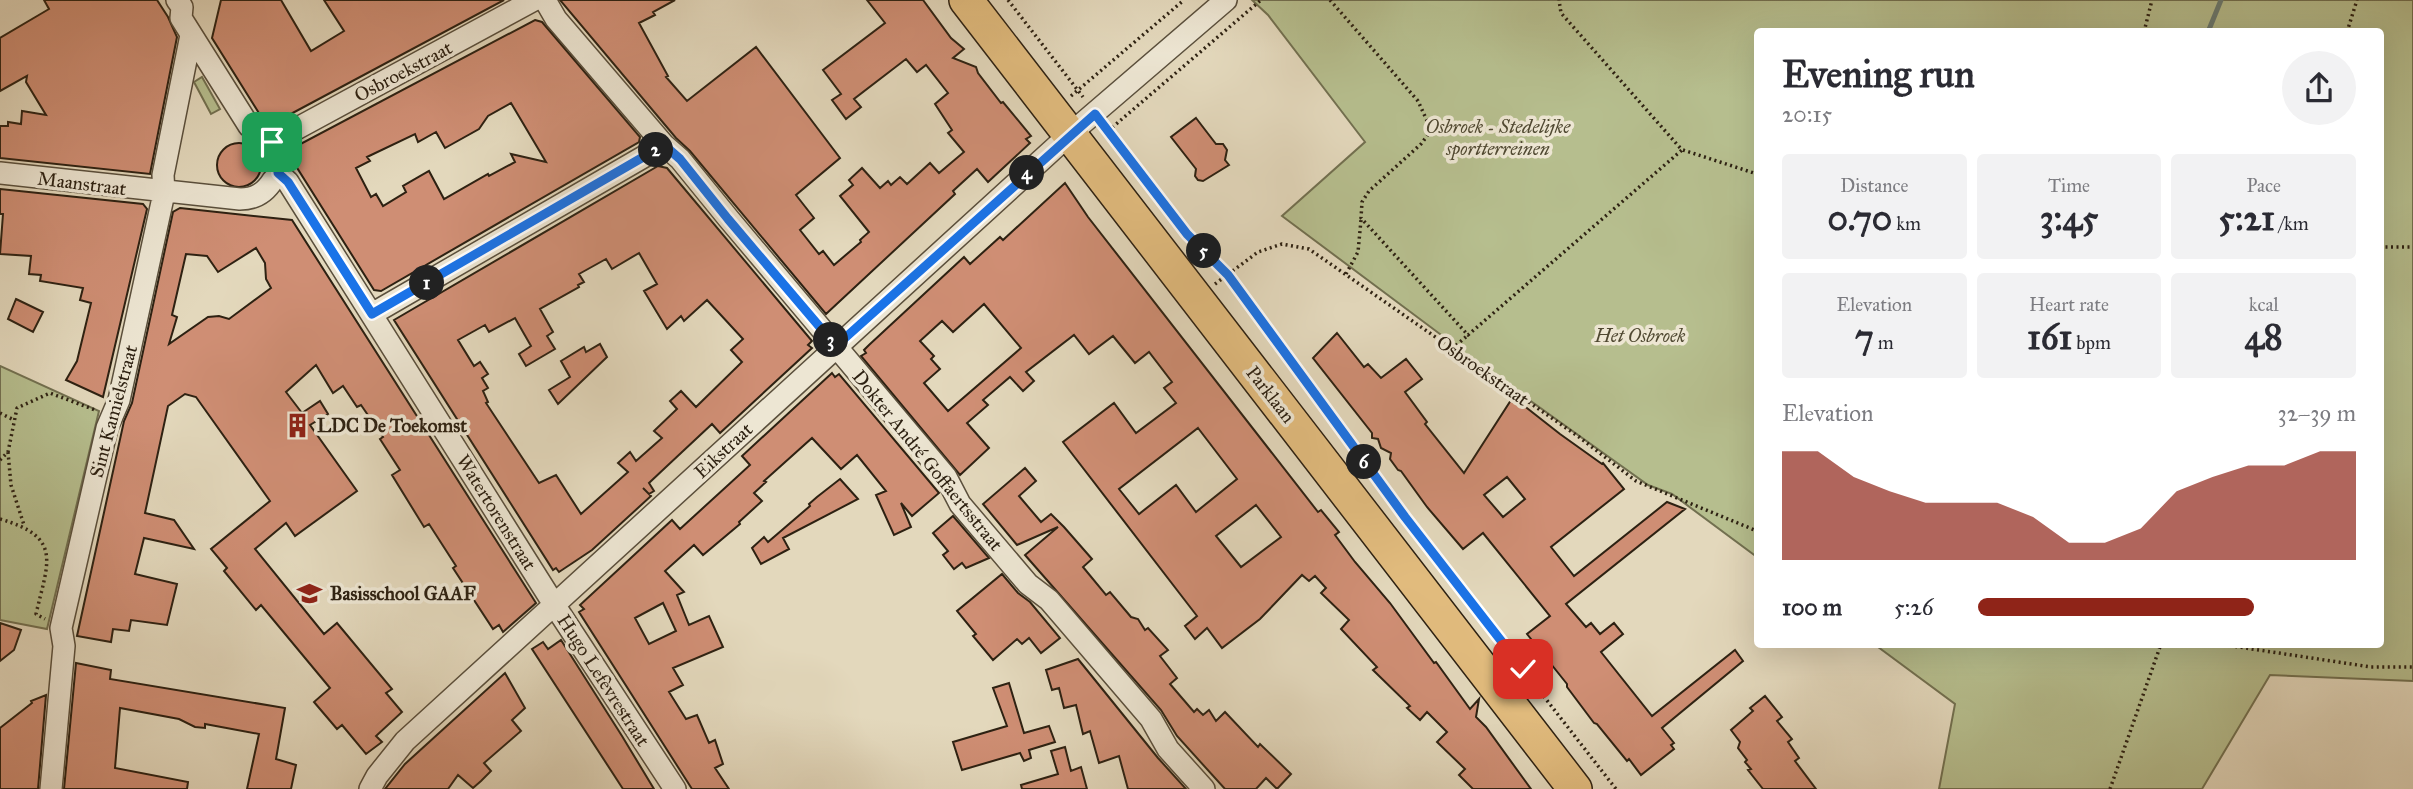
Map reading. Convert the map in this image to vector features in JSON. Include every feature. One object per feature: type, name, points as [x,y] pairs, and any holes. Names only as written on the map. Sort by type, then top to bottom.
[{"type":"main road","name":"Parklaan","points":[[966,0],[1085,114],[1575,789]]},
{"type":"main road","name":"Parklaan","points":[[995,0],[1221,280],[1596,789]]},
{"type":"street","name":"Osbroekstraat","points":[[272,142],[534,0]]},
{"type":"street","name":"Dokter André Goffaertsstraat","points":[[545,0],[556,19],[664,145],[680,159],[946,477],[960,503],[1028,584],[1049,600],[1151,719],[1168,749],[1204,789]]},
{"type":"street","name":"Eikstraat","points":[[370,789],[405,741],[555,606],[1085,114],[1226,0]]},
{"type":"street","points":[[183,2],[181,19],[249,127],[272,142]]},
{"type":"street","name":"Sint Kamielstraat","points":[[51,789],[64,646],[61,628],[164,193],[163,175],[191,35]]},
{"type":"street","name":"Watertorenstraat","points":[[272,142],[278,173],[288,182],[555,606]]},
{"type":"street","points":[[372,314],[664,145]]},
{"type":"street","name":"Maanstraat","points":[[0,173],[164,193]]},
{"type":"street","points":[[164,193],[253,199],[274,180]]},
{"type":"street","name":"Hugo Lefèvrestraat","points":[[555,606],[675,789]]},
{"type":"path","points":[[1008,0],[1085,114],[1187,234],[1616,789]]},
{"type":"path","points":[[1085,114],[1184,0]]},
{"type":"path","points":[[1085,114],[1261,0]]},
{"type":"path","points":[[1331,0],[1418,101],[1430,132],[1421,144],[1368,191],[1362,202],[1357,252],[1346,274]]},
{"type":"path","points":[[1559,0],[1561,13],[1682,150],[1754,173]]},
{"type":"path","points":[[2145,28],[2152,0]]},
{"type":"path","points":[[2348,28],[2357,0]]},
{"type":"path","points":[[1452,349],[1682,150]]},
{"type":"path","points":[[1361,218],[1468,335]]},
{"type":"path","name":"Osbroekstraat","points":[[1221,280],[1258,252],[1282,244],[1309,249],[1579,437],[1636,481],[1754,530]]},
{"type":"path","points":[[2384,247],[2413,247]]},
{"type":"path","points":[[25,526],[11,485],[8,452],[17,408],[50,393],[113,417]]},
{"type":"path","points":[[0,413],[14,421]]},
{"type":"path","points":[[0,460],[8,452]]},
{"type":"path","points":[[0,519],[25,526],[38,536],[45,548],[47,568],[36,614],[61,628]]},
{"type":"path","points":[[2110,789],[2160,648]]},
{"type":"path","points":[[2245,648],[2371,667],[2413,667]]},
{"type":"green space","points":[[1252,0],[2413,0],[2413,681],[2270,675],[2202,789],[1939,789],[1955,704],[1879,648],[2384,648],[2384,28],[1754,28],[1754,555],[1672,494],[1648,485],[1449,346],[1452,343],[1282,216],[1365,142],[1268,15]]},
{"type":"green space","points":[[202,77],[220,109],[211,114],[194,82]]},
{"type":"green space","points":[[0,366],[99,411],[47,629],[0,620]]},
{"type":"building","points":[[44,0],[157,0],[168,17],[177,37],[150,174],[0,158],[0,126],[8,126],[8,122],[21,124],[22,111],[46,115],[26,82],[27,76],[0,91],[0,38],[49,9]]},
{"type":"building","points":[[221,0],[281,0],[311,51],[344,31],[324,0],[504,0],[272,124],[262,118],[212,38]]},
{"type":"building","points":[[560,0],[675,0],[639,23],[668,76],[666,77],[687,101],[756,47],[840,158],[796,195],[814,218],[800,230],[819,254],[823,251],[834,265],[869,232],[840,196],[853,185],[849,180],[862,168],[880,188],[888,181],[891,185],[900,177],[907,184],[930,163],[939,173],[964,152],[948,133],[952,130],[935,104],[948,93],[926,65],[917,72],[906,59],[854,99],[861,107],[846,119],[832,100],[841,94],[823,70],[885,23],[867,0],[923,0],[951,38],[964,49],[953,58],[976,67],[1001,103],[1003,102],[1031,136],[1026,139],[1030,143],[988,182],[977,169],[953,191],[955,194],[826,314]]},
{"type":"building","points":[[535,20],[542,22],[640,137],[639,142],[381,291],[374,290],[289,155],[291,149]],"holes":[[[511,103],[546,162],[511,154],[515,162],[444,199],[429,171],[403,186],[406,192],[383,206],[376,194],[371,197],[356,168],[370,161],[367,157],[415,134],[418,142],[436,132],[445,148],[479,129],[488,116]]]},
{"type":"building","points":[[1196,118],[1216,144],[1223,144],[1227,150],[1225,160],[1229,165],[1203,181],[1195,176],[1196,169],[1171,137]]},
{"type":"building","points":[[239,143],[254,150],[261,165],[254,180],[239,187],[224,180],[217,165],[224,150]]},
{"type":"building","points":[[658,166],[667,168],[812,341],[808,345],[812,348],[720,433],[712,424],[649,483],[654,491],[592,550],[559,572],[556,568],[553,570],[394,320]],"holes":[[[639,253],[657,284],[644,291],[667,329],[681,316],[684,321],[707,300],[743,339],[731,350],[742,362],[696,407],[681,391],[670,401],[677,409],[654,431],[662,438],[636,461],[630,452],[618,463],[628,472],[581,514],[556,475],[539,483],[486,403],[488,402],[483,391],[488,388],[482,378],[488,374],[480,362],[474,366],[458,340],[485,325],[489,332],[515,318],[531,346],[519,354],[526,366],[555,349],[547,336],[553,332],[540,309],[579,287],[578,285],[584,282],[579,274],[606,259],[612,269]]]},
{"type":"building","points":[[1065,183],[1088,217],[1318,512],[1321,510],[1339,532],[1335,535],[1470,709],[1479,699],[1476,717],[1531,789],[1473,789],[1459,775],[1465,769],[1437,742],[1447,732],[1427,712],[1420,720],[1407,708],[1410,706],[1373,670],[1377,667],[1341,629],[1349,620],[1321,593],[1326,588],[1315,576],[1309,581],[1302,575],[1260,619],[1222,648],[1207,628],[1195,639],[1185,626],[1197,616],[1063,442],[1114,403],[1136,433],[1176,403],[1164,388],[1172,382],[1149,352],[1135,363],[1113,336],[1089,354],[1074,335],[1026,372],[1034,381],[1023,391],[1010,377],[983,400],[988,405],[967,423],[989,448],[960,475],[861,356],[866,353],[864,350],[869,345],[964,257],[970,264],[1000,237],[1003,240]],"holes":[[[984,304],[1021,348],[948,411],[924,383],[940,369],[931,359],[934,356],[920,341],[942,321],[953,332]],[[1198,428],[1237,479],[1196,512],[1176,485],[1139,514],[1119,489]],[[1256,505],[1281,537],[1241,567],[1216,536]]]},
{"type":"building","points":[[0,189],[143,204],[147,209],[103,397],[66,380],[77,361],[91,303],[80,300],[83,288],[40,281],[41,275],[29,274],[31,256],[0,254],[3,214],[0,214]]},
{"type":"building","points":[[180,208],[292,220],[536,603],[503,632],[499,625],[493,629],[453,568],[456,566],[429,524],[424,527],[392,475],[400,470],[380,439],[383,437],[361,405],[357,407],[343,386],[333,393],[316,365],[286,392],[302,413],[320,401],[328,414],[310,425],[357,491],[295,536],[286,523],[255,549],[324,634],[337,623],[392,689],[386,693],[402,712],[376,736],[382,742],[366,754],[342,725],[337,729],[314,702],[330,688],[261,605],[256,610],[224,571],[227,568],[211,549],[270,501],[196,397],[185,394],[168,406],[145,513],[174,520],[194,549],[144,538],[135,574],[177,584],[167,625],[131,620],[129,631],[113,629],[111,642],[77,636],[124,421],[132,403],[173,212]],"holes":[[[256,248],[265,263],[266,279],[271,288],[229,319],[208,317],[169,344],[177,317],[172,315],[186,254],[207,256],[218,272]]]},
{"type":"building","points":[[16,299],[43,312],[33,332],[8,319]]},
{"type":"building","points":[[1337,333],[1364,367],[1368,364],[1381,378],[1406,359],[1422,379],[1405,392],[1427,422],[1425,424],[1464,473],[1513,397],[1603,463],[1624,489],[1551,547],[1574,576],[1667,502],[1685,509],[1566,604],[1586,627],[1591,623],[1600,634],[1614,623],[1623,634],[1601,652],[1652,716],[1735,650],[1743,661],[1662,728],[1674,743],[1671,745],[1674,749],[1641,775],[1629,759],[1627,761],[1594,723],[1527,634],[1550,616],[1483,533],[1463,549],[1398,470],[1390,459],[1391,453],[1381,448],[1378,439],[1372,438],[1372,433],[1313,358]],"holes":[[[1507,477],[1525,499],[1503,517],[1484,495]]]},
{"type":"building","points":[[600,344],[607,357],[558,404],[549,390],[570,377],[561,361],[584,347],[586,352]]},
{"type":"building","points":[[832,373],[835,377],[839,374],[939,493],[912,516],[901,503],[911,527],[894,535],[876,495],[886,491],[857,455],[841,469],[812,438],[764,481],[766,482],[754,493],[762,501],[739,522],[740,524],[703,555],[694,545],[665,571],[684,592],[677,595],[689,625],[709,616],[723,647],[673,668],[683,685],[669,692],[686,719],[697,715],[709,743],[715,740],[723,764],[715,768],[729,789],[692,789],[579,612],[584,609],[580,605],[672,520],[680,529],[750,465],[742,456]],"holes":[[[663,603],[676,631],[649,644],[635,618]]]},
{"type":"building","points":[[1025,468],[1036,481],[1019,496],[1041,522],[1051,514],[1064,527],[1092,559],[1083,567],[1106,595],[1110,592],[1131,617],[1138,619],[1145,630],[1148,628],[1168,650],[1160,656],[1177,678],[1170,684],[1194,712],[1197,709],[1203,715],[1209,710],[1216,721],[1225,712],[1258,747],[1260,744],[1291,774],[1277,789],[1266,778],[1256,789],[1225,789],[1177,736],[1161,710],[1025,555],[1058,527],[1017,545],[983,504]]},
{"type":"building","points":[[840,479],[858,499],[783,538],[789,549],[761,564],[752,548],[764,537],[768,542]]},
{"type":"building","points":[[953,516],[989,558],[966,568],[962,563],[954,569],[943,555],[948,551],[933,533]]},
{"type":"building","points":[[1002,574],[1060,638],[1041,653],[1029,638],[1022,644],[1017,639],[993,660],[957,611]]},
{"type":"building","points":[[0,623],[21,630],[14,650],[0,661]]},
{"type":"building","points":[[561,640],[654,789],[623,789],[532,649],[543,642],[548,649]]},
{"type":"building","points":[[1078,659],[1186,789],[1128,789],[1119,756],[1099,763],[1090,731],[1083,734],[1076,705],[1064,708],[1059,688],[1052,690],[1046,670]]},
{"type":"building","points":[[76,663],[111,670],[110,679],[285,708],[276,759],[296,765],[291,789],[247,789],[259,734],[205,724],[205,728],[195,727],[179,719],[120,708],[115,768],[188,782],[187,789],[64,789]]},
{"type":"building","points":[[505,673],[525,708],[512,720],[521,731],[484,763],[491,771],[481,781],[473,788],[458,775],[448,789],[385,789],[405,764]]},
{"type":"building","points":[[1009,683],[1024,733],[1049,726],[1055,742],[1029,750],[1031,758],[1024,761],[1020,753],[962,770],[953,742],[1007,726],[993,688]]},
{"type":"building","points":[[46,695],[38,789],[0,789],[0,728],[32,703],[31,701]]},
{"type":"building","points":[[1765,696],[1782,717],[1777,721],[1792,739],[1788,742],[1799,758],[1795,761],[1816,789],[1763,789],[1748,770],[1751,769],[1745,762],[1747,760],[1738,748],[1740,742],[1731,730],[1753,711],[1750,708]]},
{"type":"building","points":[[1065,747],[1071,771],[1081,767],[1087,789],[1022,789],[1021,785],[1058,774],[1051,751]]},
{"type":"waterway","points":[[2210,28],[2221,0]]},
{"type":"place","name":"LDC De Toekomst","points":[[297,425]]},
{"type":"place","name":"Basisschool GAAF","points":[[310,593]]},
{"type":"route","points":[[272,142],[278,173],[288,182],[372,314],[664,145],[680,159],[836,346],[1095,114],[1187,234],[1228,275],[1405,517],[1523,669]]},
{"type":"park label","name":"Osbroek - Stedelijke sportterreinen","points":[[1498,137]]},
{"type":"park label","name":"Het Osbroek","points":[[1640,335]]}]
